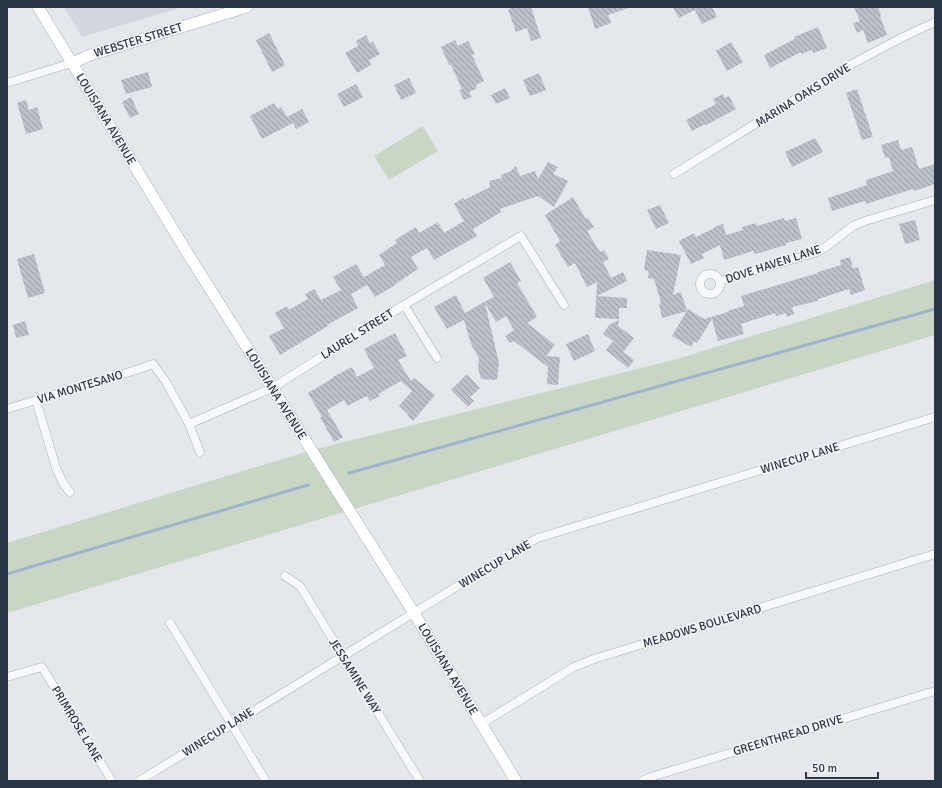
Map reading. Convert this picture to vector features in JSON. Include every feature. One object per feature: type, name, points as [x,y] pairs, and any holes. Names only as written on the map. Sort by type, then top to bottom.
[{"type":"street","name":"LOUISIANA AVENUE","points":[[38,7],[188,254],[414,613],[516,781]]},
{"type":"street","name":"WEBSTER STREET","points":[[7,83],[72,63],[90,54],[247,7]]},
{"type":"street","name":"MARINA OAKS DRIVE","points":[[674,174],[852,64],[935,22]]},
{"type":"street","name":"DOVE HAVEN LANE","points":[[720,281],[817,252],[854,226],[865,221],[935,200]]},
{"type":"street","name":"LAUREL STREET","points":[[189,424],[272,388],[404,305],[521,236],[564,304]]},
{"type":"street","points":[[404,305],[437,358]]},
{"type":"street","name":"VIA MONTESANO","points":[[7,409],[153,364],[166,382],[189,424]]},
{"type":"street","points":[[36,400],[56,468],[63,483],[70,492]]},
{"type":"street","name":"WINECUP LANE","points":[[139,781],[524,545],[538,538],[935,417]]},
{"type":"street","points":[[189,424],[200,452]]},
{"type":"street","name":"MEADOWS BOULEVARD","points":[[481,724],[574,667],[594,659],[935,554]]},
{"type":"street","name":"JESSAMINE WAY","points":[[285,576],[300,586],[420,781]]},
{"type":"street","points":[[170,623],[266,781]]},
{"type":"street","name":"PRIMROSE LANE","points":[[7,678],[42,667],[112,781]]},
{"type":"street","name":"GREENTHREAD DRIVE","points":[[642,781],[659,774],[935,691]]},
{"type":"shaded area","points":[[64,7],[183,7],[82,37]]},
{"type":"green space","points":[[423,126],[438,151],[389,180],[374,156]]},
{"type":"green space","points":[[935,280],[935,335],[7,613],[7,543],[289,457],[677,359]]},
{"type":"building","points":[[515,7],[531,7],[541,38],[531,41],[527,28],[516,32],[508,9]]},
{"type":"building","points":[[588,7],[628,8],[608,15],[611,23],[595,29]]},
{"type":"building","points":[[673,7],[712,7],[717,17],[702,24],[695,10],[679,18]]},
{"type":"building","points":[[854,7],[878,7],[887,35],[868,43],[863,30],[857,33],[853,23],[860,21]]},
{"type":"building","points":[[818,27],[827,48],[814,53],[812,50],[801,54],[801,52],[770,68],[764,55],[795,39],[794,37]]},
{"type":"building","points":[[269,33],[285,65],[272,72],[256,40]]},
{"type":"building","points":[[366,35],[370,43],[373,42],[380,54],[369,60],[371,65],[357,73],[345,53],[358,46],[356,41]]},
{"type":"building","points":[[455,40],[458,46],[468,41],[475,54],[472,55],[484,81],[476,85],[477,89],[469,92],[472,97],[464,100],[459,90],[462,89],[441,47]]},
{"type":"building","points":[[731,42],[743,62],[727,71],[716,51]]},
{"type":"building","points":[[148,72],[152,87],[126,94],[121,80]]},
{"type":"building","points":[[539,73],[546,90],[530,96],[523,80]]},
{"type":"building","points":[[409,78],[416,93],[401,100],[394,85]]},
{"type":"building","points":[[356,84],[363,97],[344,107],[337,94]]},
{"type":"building","points":[[505,88],[510,98],[496,104],[491,95]]},
{"type":"building","points":[[857,89],[873,137],[862,140],[846,93]]},
{"type":"building","points":[[723,94],[725,98],[729,96],[736,109],[692,131],[686,120],[716,104],[713,99]]},
{"type":"building","points":[[131,97],[139,114],[130,118],[122,102]]},
{"type":"building","points":[[26,100],[29,110],[37,107],[43,129],[26,134],[17,103]]},
{"type":"building","points":[[274,103],[278,109],[281,107],[287,117],[302,109],[309,122],[296,129],[293,123],[262,139],[250,116]]},
{"type":"building","points":[[815,138],[823,152],[792,167],[785,152]]},
{"type":"building","points":[[898,140],[901,150],[912,147],[919,169],[935,164],[935,184],[914,191],[913,189],[866,204],[865,201],[832,211],[828,198],[867,185],[866,180],[893,171],[889,157],[885,158],[881,145]]},
{"type":"building","points":[[548,162],[558,167],[553,174],[568,181],[554,207],[538,196],[500,209],[501,212],[473,229],[477,236],[434,260],[427,248],[411,257],[418,269],[375,297],[367,285],[351,294],[358,308],[327,325],[328,326],[280,355],[269,336],[284,328],[275,313],[287,306],[289,310],[308,299],[305,294],[314,289],[321,300],[341,290],[333,277],[356,264],[364,277],[385,265],[379,255],[397,243],[395,240],[416,227],[419,233],[438,222],[444,233],[464,221],[454,204],[463,198],[464,200],[490,187],[489,181],[502,178],[501,175],[509,172],[516,166],[520,176],[535,171],[538,179]]},
{"type":"building","points":[[573,197],[586,219],[588,218],[594,227],[587,231],[600,252],[604,250],[609,259],[603,262],[611,278],[623,272],[627,281],[597,296],[627,298],[627,308],[619,308],[619,319],[595,318],[597,282],[587,287],[575,263],[568,267],[555,245],[560,241],[545,215]]},
{"type":"building","points":[[660,205],[669,223],[656,229],[647,210]]},
{"type":"building","points":[[784,218],[785,221],[796,218],[802,239],[755,254],[753,251],[724,260],[720,245],[702,254],[704,258],[691,264],[679,241],[694,233],[696,237],[714,227],[723,224],[726,235],[743,230],[742,227],[756,223],[757,226]]},
{"type":"building","points":[[915,220],[920,240],[905,244],[899,224]]},
{"type":"building","points":[[647,250],[681,255],[673,295],[681,292],[687,311],[662,318],[659,304],[661,303],[654,279],[648,278],[649,271],[644,270]]},
{"type":"building","points":[[34,254],[45,293],[28,298],[17,259]]},
{"type":"building","points":[[850,257],[853,268],[858,267],[865,290],[851,295],[849,289],[818,299],[818,301],[792,307],[794,314],[787,317],[786,313],[776,316],[775,313],[741,324],[744,334],[718,341],[712,319],[697,343],[694,341],[691,347],[672,336],[688,309],[704,319],[728,312],[727,311],[744,306],[741,296],[841,265],[840,260]]},
{"type":"building","points":[[510,262],[521,281],[517,283],[537,317],[527,323],[555,345],[546,356],[560,357],[558,385],[547,384],[548,367],[514,341],[510,343],[505,336],[514,330],[506,316],[496,322],[485,303],[499,363],[497,380],[481,379],[478,368],[479,358],[471,344],[464,320],[447,329],[434,307],[456,295],[465,313],[494,297],[483,278]]},
{"type":"building","points":[[619,320],[618,326],[634,338],[623,352],[634,360],[628,368],[606,350],[613,341],[603,334],[609,325]]},
{"type":"building","points":[[25,321],[29,335],[16,338],[13,325]]},
{"type":"building","points":[[395,333],[407,356],[398,360],[411,381],[414,378],[435,395],[413,421],[399,406],[412,391],[401,381],[378,394],[380,396],[370,401],[367,396],[347,406],[344,400],[327,410],[343,437],[334,442],[308,393],[352,367],[357,377],[374,368],[364,349]]},
{"type":"building","points":[[588,334],[595,351],[574,361],[566,344]]},
{"type":"building","points":[[467,374],[480,388],[470,397],[474,401],[468,407],[451,390]]},
{"type":"waterway","points":[[349,473],[935,309]]},
{"type":"waterway","points":[[7,574],[308,485]]}]
